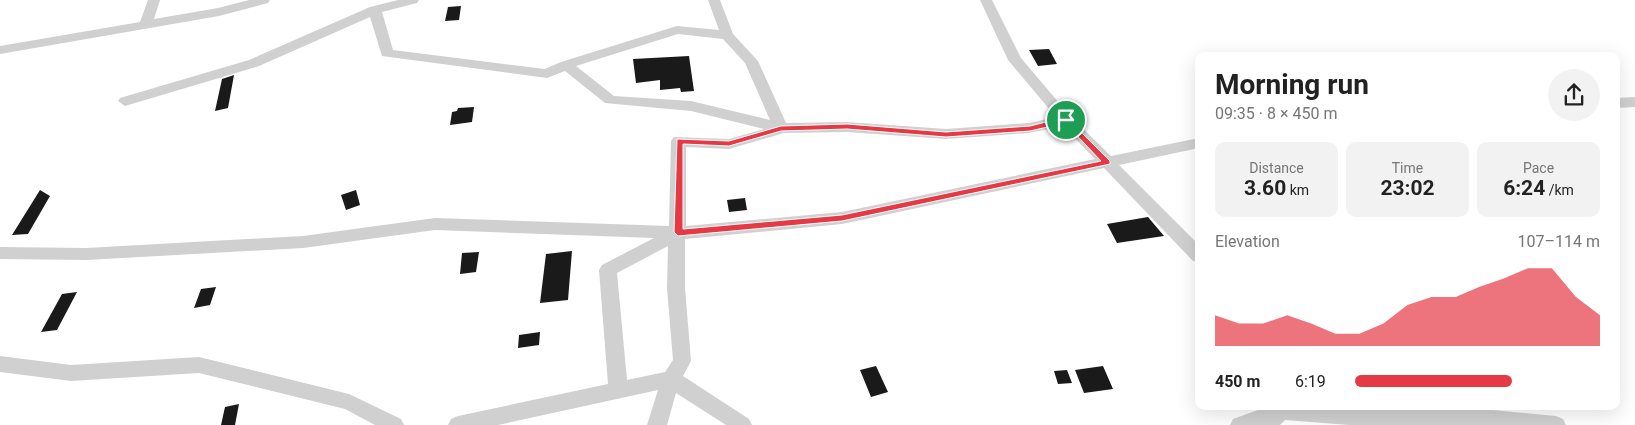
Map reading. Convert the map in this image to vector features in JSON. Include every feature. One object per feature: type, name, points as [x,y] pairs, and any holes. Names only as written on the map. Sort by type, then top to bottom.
[{"type":"street","points":[[145,25],[154,0]]},
{"type":"street","points":[[0,50],[145,25],[220,6],[264,0]]},
{"type":"street","points":[[125,101],[254,63],[375,10],[414,0]]},
{"type":"street","points":[[714,0],[727,35],[752,61],[781,128]]},
{"type":"street","points":[[986,0],[1015,60],[1066,120],[1195,252]]},
{"type":"street","points":[[375,10],[387,53],[547,74],[566,65],[677,30],[727,35]]},
{"type":"street","points":[[566,65],[610,100],[691,106],[781,128],[847,127],[946,134],[1030,128],[1066,120]]},
{"type":"street","points":[[1620,103],[1635,102]]},
{"type":"street","points":[[657,425],[671,380],[682,361],[676,288],[679,141],[729,144],[781,128]]},
{"type":"street","points":[[0,253],[86,254],[303,242],[435,224],[678,232],[842,218],[1195,144]]},
{"type":"street","points":[[618,390],[608,270],[678,232]]},
{"type":"street","points":[[0,364],[71,374],[199,365],[349,402],[394,425]]},
{"type":"street","points":[[458,425],[671,380],[742,425]]},
{"type":"street","points":[[1240,425],[1278,410]]},
{"type":"street","points":[[1266,425],[1279,410]]},
{"type":"street","points":[[1292,410],[1354,417],[1471,417],[1556,425]]},
{"type":"building","points":[[461,6],[459,20],[445,21],[448,7]]},
{"type":"building","points":[[1049,49],[1057,64],[1038,66],[1029,50]]},
{"type":"building","points":[[689,56],[694,91],[681,92],[680,88],[660,90],[660,80],[636,83],[633,59]]},
{"type":"building","points":[[234,75],[228,108],[215,111],[222,79]]},
{"type":"building","points":[[474,107],[472,122],[450,125],[452,112],[457,111],[458,108]]},
{"type":"building","points":[[40,190],[50,196],[28,234],[12,235]]},
{"type":"building","points":[[356,190],[360,205],[346,210],[341,195]]},
{"type":"building","points":[[745,198],[747,210],[729,212],[727,200]]},
{"type":"building","points":[[1148,217],[1164,236],[1117,243],[1107,224]]},
{"type":"building","points":[[572,251],[568,300],[540,303],[546,254]]},
{"type":"building","points":[[479,252],[476,272],[460,274],[462,253]]},
{"type":"building","points":[[216,287],[210,305],[194,308],[201,289]]},
{"type":"building","points":[[77,292],[57,330],[41,332],[62,294]]},
{"type":"building","points":[[540,332],[539,345],[518,348],[519,335]]},
{"type":"building","points":[[876,366],[888,392],[871,397],[860,370]]},
{"type":"building","points":[[1103,366],[1113,389],[1084,393],[1075,370]]},
{"type":"building","points":[[1067,370],[1072,383],[1058,384],[1054,371]]},
{"type":"building","points":[[239,404],[235,425],[221,425],[225,407]]},
{"type":"route","points":[[1066,120],[1107,162],[842,218],[678,232],[679,141],[729,144],[781,128],[847,127],[946,134],[1030,128],[1066,120]]}]
